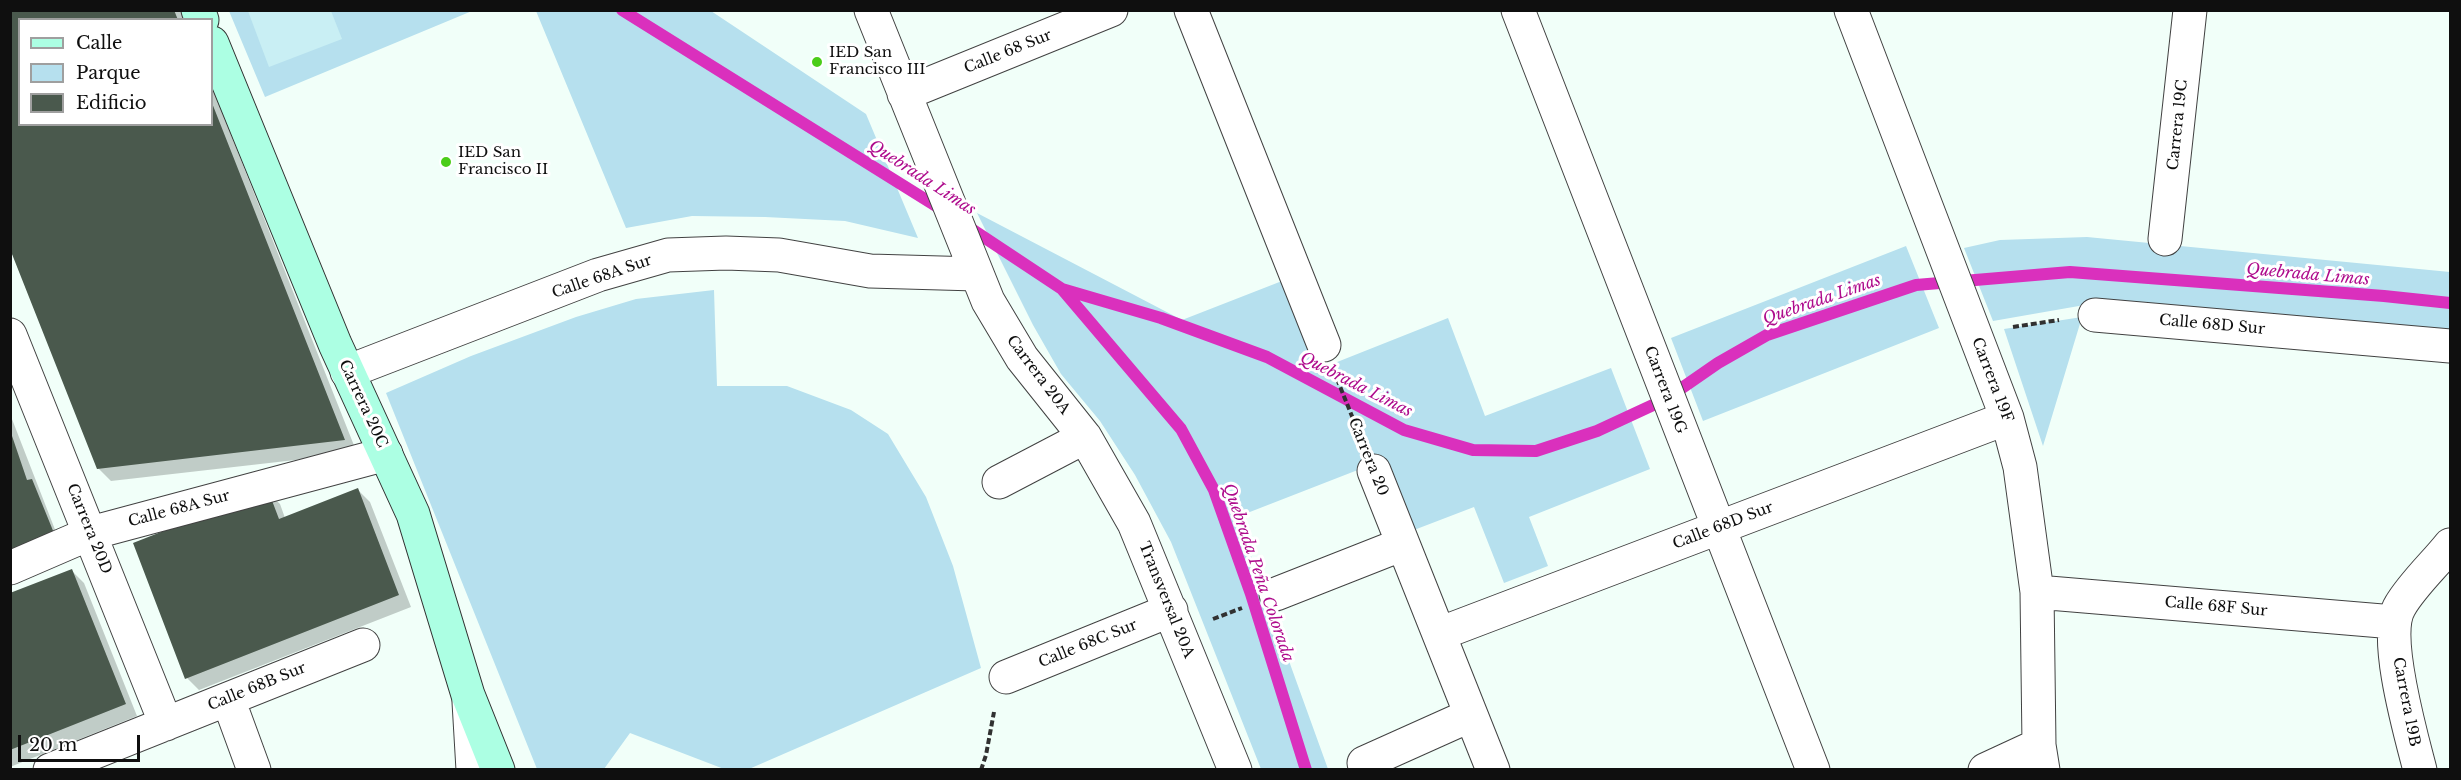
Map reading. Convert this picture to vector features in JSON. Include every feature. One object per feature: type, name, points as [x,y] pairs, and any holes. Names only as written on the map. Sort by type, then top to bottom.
[{"type":"street","name":"Carrera 20A","points":[[871,10],[988,301],[1022,358],[1085,437]]},
{"type":"street","name":"Calle 68 Sur","points":[[904,94],[1111,10]]},
{"type":"street","points":[[1191,10],[1324,345]]},
{"type":"street","name":"Carrera 19G","points":[[1518,10],[1813,770]]},
{"type":"street","name":"Carrera 19F","points":[[1851,10],[2007,418],[2020,467],[2037,592],[2041,758]]},
{"type":"street","name":"Carrera 19C","points":[[2165,239],[2190,10]]},
{"type":"street","name":"Carrera 20C","points":[[213,45],[347,372],[419,531],[468,695],[498,770]]},
{"type":"street","name":"Calle 68A Sur","points":[[347,372],[598,275],[668,255],[726,253],[779,255],[870,271],[976,274]]},
{"type":"street","name":"Calle 68D Sur","points":[[2095,315],[2451,346]]},
{"type":"street","name":"Carrera 20D","points":[[10,335],[91,532],[166,724]]},
{"type":"street","name":"Calle 68D Sur","points":[[1439,634],[2007,418]]},
{"type":"street","points":[[999,482],[1085,437]]},
{"type":"street","name":"Transversal 20A","points":[[1085,437],[1134,522],[1235,770]]},
{"type":"street","name":"Calle 68A Sur","points":[[10,568],[91,532],[386,454]]},
{"type":"street","name":"Carrera 20","points":[[1374,471],[1493,770]]},
{"type":"street","points":[[1276,594],[1403,544]]},
{"type":"street","points":[[2394,622],[2400,606],[2451,545]]},
{"type":"street","name":"Calle 68F Sur","points":[[2037,592],[2394,622]]},
{"type":"street","name":"Calle 68C Sur","points":[[1006,677],[1171,610]]},
{"type":"street","name":"Carrera 19B","points":[[2394,622],[2397,667],[2420,770]]},
{"type":"street","name":"Calle 68B Sur","points":[[58,768],[363,645]]},
{"type":"street","points":[[468,695],[473,770]]},
{"type":"street","points":[[228,699],[254,770]]},
{"type":"street","points":[[1364,763],[1471,715]]},
{"type":"street","points":[[1985,770],[2041,758]]},
{"type":"path","points":[[1974,333],[2095,315]]},
{"type":"path","name":"Carrera 20","points":[[1324,345],[1374,471]]},
{"type":"path","points":[[981,770],[986,755],[992,717],[1006,677]]},
{"type":"green space","points":[[229,11],[472,11],[265,97]]},
{"type":"green space","points":[[536,11],[711,11],[866,114],[918,238],[845,221],[765,217],[692,216],[626,228]]},
{"type":"green space","points":[[977,213],[1182,320],[1282,281],[1317,370],[1448,318],[1485,416],[1611,368],[1650,469],[1529,517],[1548,566],[1504,583],[1474,507],[1414,530],[1386,459],[1237,517],[1328,769],[1261,769],[1171,542],[1135,475],[1100,421],[1061,374],[1033,325]]},
{"type":"green space","points":[[2087,237],[2450,272],[2450,334],[2096,303],[1993,321],[1964,248],[2000,240]]},
{"type":"green space","points":[[1906,246],[1939,328],[1703,421],[1671,338]]},
{"type":"green space","points":[[714,290],[717,386],[787,386],[851,410],[888,434],[926,497],[953,566],[981,668],[749,769],[724,769],[630,733],[604,769],[537,769],[386,393],[471,356],[576,317],[636,299]]},
{"type":"green space","points":[[2082,317],[2043,446],[2004,329]]},
{"type":"shaded area","points":[[248,11],[331,11],[342,39],[269,67]]},
{"type":"building","points":[[10,10],[174,10],[177,18],[18,18],[18,126],[213,126],[213,106],[345,440],[97,469],[10,249]]},
{"type":"building","points":[[10,430],[27,480],[32,479],[56,538],[10,557]]},
{"type":"building","points":[[358,488],[399,595],[185,679],[133,543],[268,490],[279,519]]},
{"type":"building","points":[[72,569],[126,704],[10,750],[10,593]]},
{"type":"waterway","name":"Quebrada Limas","points":[[622,10],[944,211]]},
{"type":"waterway","name":"Quebrada Limas","points":[[967,226],[1062,289],[1161,318],[1267,357],[1404,430],[1473,450],[1536,451],[1597,431],[1666,399],[1718,363],[1767,335],[1916,285],[2070,272],[2450,303]]},
{"type":"waterway","name":"Quebrada Peña Colorada","points":[[1062,289],[1181,429],[1214,490],[1251,594],[1306,770]]},
{"type":"place","name":"IED San Francisco III","points":[[817,62]]},
{"type":"place","name":"IED San Francisco II","points":[[446,162]]}]
